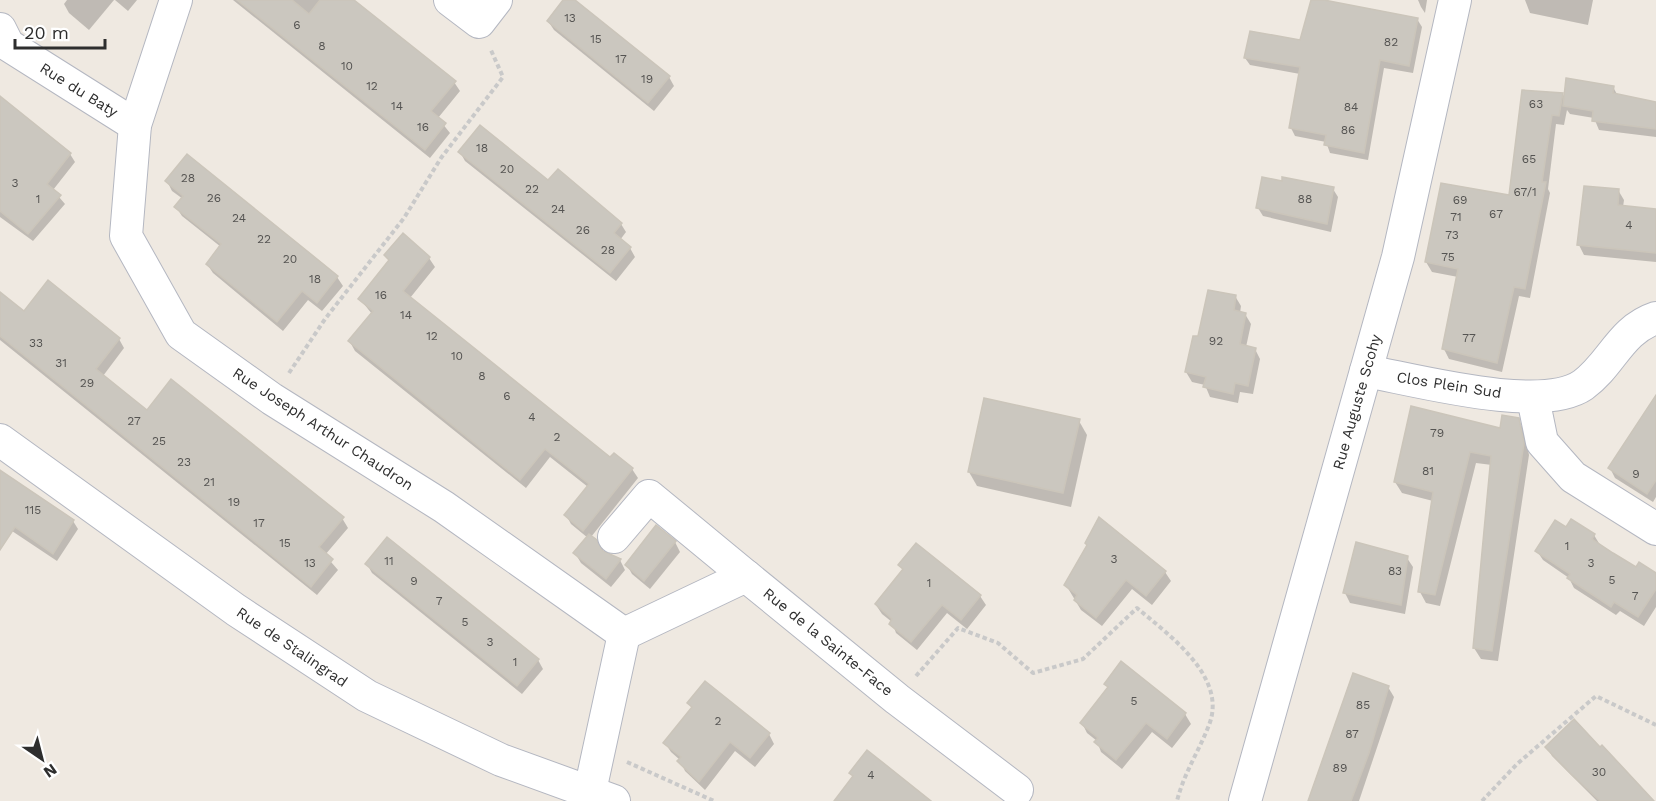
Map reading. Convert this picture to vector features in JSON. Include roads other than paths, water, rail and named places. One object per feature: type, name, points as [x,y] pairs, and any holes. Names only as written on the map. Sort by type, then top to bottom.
[{"type":"street","name":"Rue Joseph Arthur Chaudron","points":[[176,0],[135,125],[126,236],[182,334],[272,399],[444,507],[624,633]]},
{"type":"street","points":[[450,0],[488,11]]},
{"type":"street","name":"Rue Auguste Scohy","points":[[1245,801],[1398,257],[1455,0]]},
{"type":"street","name":"Rue du Baty","points":[[3,40],[135,125]]},
{"type":"street","name":"Clos Plein Sud","points":[[1366,371],[1533,398],[1557,396],[1581,386],[1600,370],[1636,326],[1656,318]]},
{"type":"street","points":[[1533,398],[1542,442],[1573,477],[1656,529]]},
{"type":"street","name":"Rue de Stalingrad","points":[[0,440],[236,610],[367,696],[501,760],[602,796]]},
{"type":"street","name":"Rue de la Sainte-Face","points":[[614,537],[649,496],[897,699],[1017,790]]},
{"type":"street","points":[[602,796],[598,752],[624,633],[746,576]]}]
